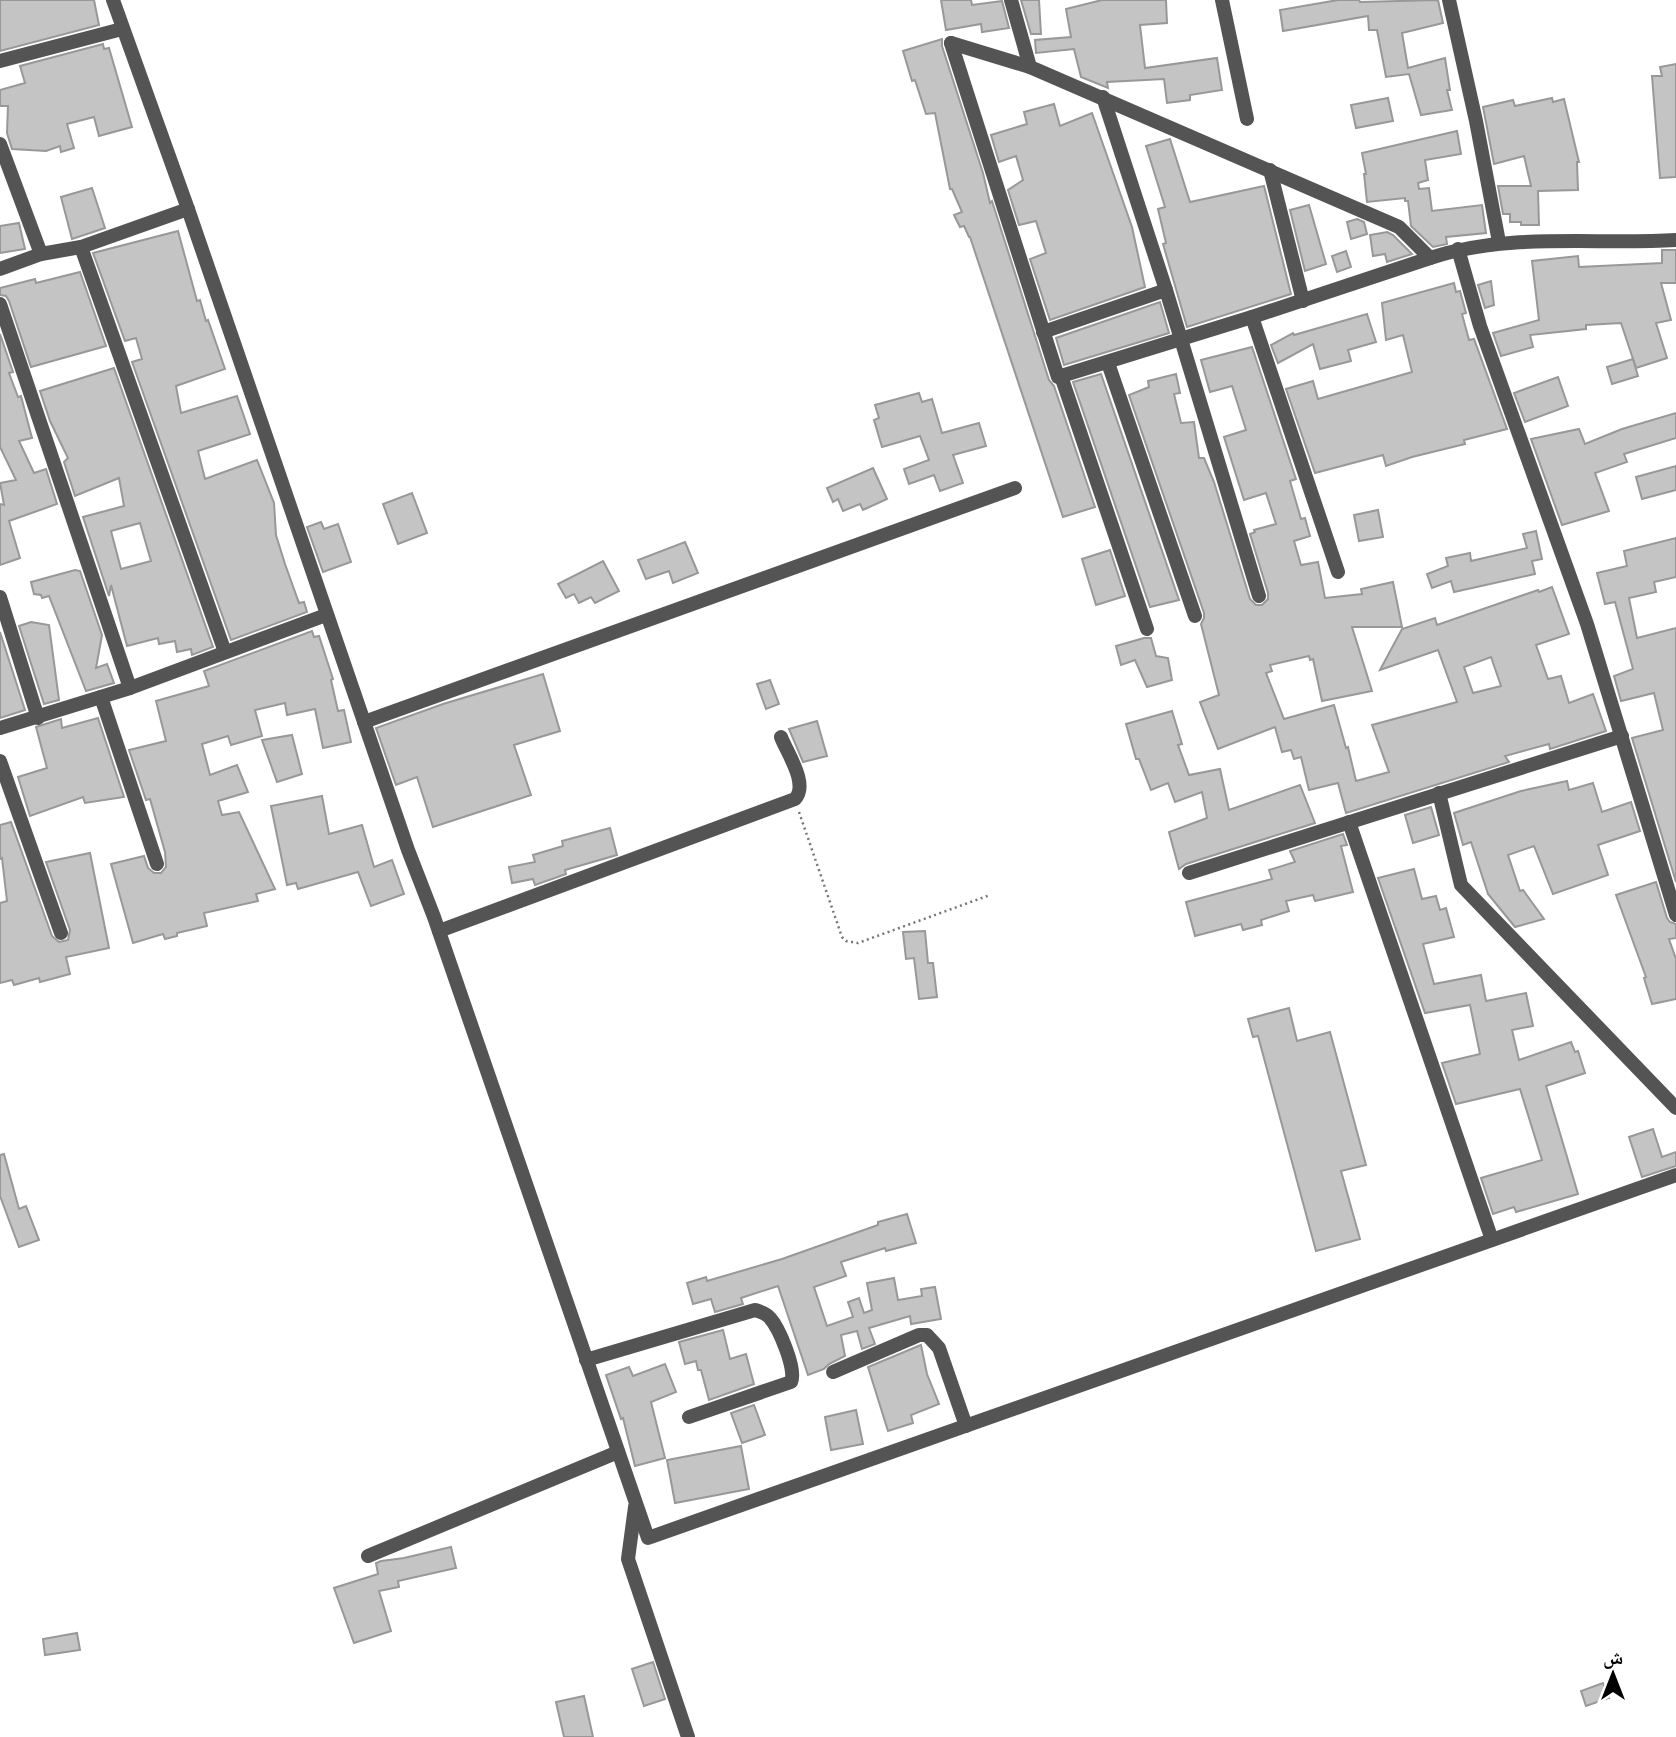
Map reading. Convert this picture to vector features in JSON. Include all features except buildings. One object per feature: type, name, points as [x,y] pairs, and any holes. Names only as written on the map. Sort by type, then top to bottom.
[{"type":"street","points":[[113,0],[188,209],[326,615],[439,930],[648,1538],[1676,1175]]},
{"type":"street","points":[[1011,0],[1030,67]]},
{"type":"street","points":[[1222,0],[1247,119]]},
{"type":"street","points":[[1449,0],[1499,242]]},
{"type":"street","points":[[0,61],[122,29]]},
{"type":"street","points":[[1430,258],[1399,226],[1030,67],[951,43],[1058,377],[1303,301],[1458,249],[1499,242],[1676,240]]},
{"type":"street","points":[[1103,97],[1166,290],[1259,596]]},
{"type":"street","points":[[0,144],[41,254]]},
{"type":"street","points":[[1270,170],[1303,301]]},
{"type":"street","points":[[0,269],[41,254],[80,247],[188,209]]},
{"type":"street","points":[[80,247],[225,652]]},
{"type":"street","points":[[1458,249],[1480,326],[1587,624],[1676,915]]},
{"type":"street","points":[[1043,332],[1166,290]]},
{"type":"street","points":[[0,304],[130,688]]},
{"type":"street","points":[[1252,317],[1338,572]]},
{"type":"street","points":[[1108,363],[1195,617]]},
{"type":"street","points":[[1061,376],[1147,629]]},
{"type":"street","points":[[364,722],[1015,488]]},
{"type":"street","points":[[0,597],[38,718]]},
{"type":"street","points":[[0,728],[130,688],[326,615]]},
{"type":"street","points":[[101,697],[157,864]]},
{"type":"street","points":[[1189,873],[1622,736]]},
{"type":"street","points":[[439,930],[795,799],[799,794],[800,782],[781,737]]},
{"type":"street","points":[[0,761],[61,933]]},
{"type":"street","points":[[1439,793],[1461,885],[1676,1108]]},
{"type":"street","points":[[1349,822],[1492,1240]]},
{"type":"street","points":[[586,1360],[755,1310],[768,1315],[777,1327],[793,1372],[791,1382],[690,1418]]},
{"type":"street","points":[[833,1372],[919,1335],[928,1335],[939,1349],[966,1426]]},
{"type":"street","points":[[368,1556],[618,1452]]},
{"type":"street","points":[[636,1503],[628,1559],[688,1737]]},
{"type":"path","points":[[795,799],[842,937],[846,941],[858,943],[990,895]]}]
